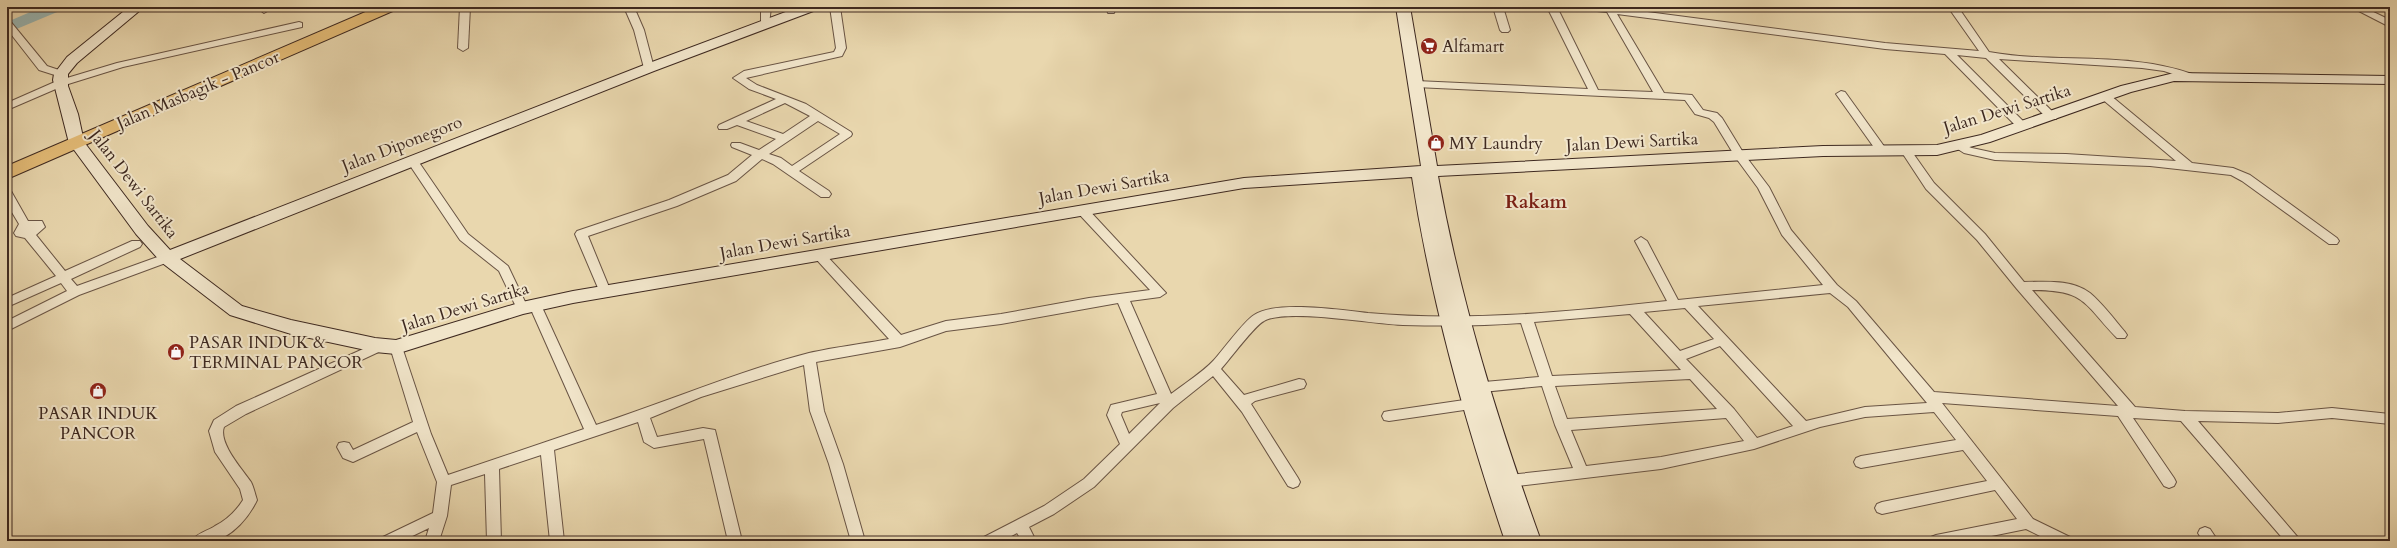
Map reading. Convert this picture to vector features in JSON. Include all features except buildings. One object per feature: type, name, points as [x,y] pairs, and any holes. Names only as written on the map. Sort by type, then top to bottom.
[{"type":"main road","name":"Jalan Masbagik - Pancor","points":[[7,173],[75,139],[370,7]]},
{"type":"main road","name":"Jalan Masbagik - Pancor","points":[[7,165],[75,139],[390,7]]},
{"type":"street","points":[[61,78],[71,61],[137,7]]},
{"type":"street","points":[[463,48],[466,7]]},
{"type":"street","points":[[628,7],[639,30],[649,68]]},
{"type":"street","points":[[766,7],[766,23]]},
{"type":"street","name":"Jalan Diponegoro","points":[[7,325],[75,292],[167,258],[649,68],[811,7]]},
{"type":"street","points":[[792,171],[847,136],[843,131],[819,115],[793,102],[783,100],[738,79],[739,76],[838,54],[841,48],[835,7]]},
{"type":"street","points":[[1391,7],[1411,79]]},
{"type":"street","points":[[1402,7],[1425,172],[1444,249],[1455,321],[1472,393],[1515,541]]},
{"type":"street","points":[[1498,7],[1505,30]]},
{"type":"street","points":[[1552,7],[1594,93]]},
{"type":"street","points":[[1587,7],[1778,34],[1948,52],[2066,62],[2142,65],[2176,71],[2188,76]]},
{"type":"street","points":[[1954,7],[1988,55],[2052,117]]},
{"type":"street","points":[[2356,7],[2390,24]]},
{"type":"street","points":[[1610,10],[1660,95]]},
{"type":"street","points":[[7,23],[43,68],[61,78]]},
{"type":"street","points":[[7,106],[61,78],[299,26]]},
{"type":"street","points":[[1948,52],[2022,126]]},
{"type":"street","name":"Jalan Dewi Sartika","points":[[61,78],[67,108],[72,119],[75,139],[142,230],[167,258],[236,311],[291,327],[388,347],[529,307],[605,292],[1265,180],[1740,156],[1906,151],[1958,146],[2052,117],[2106,97],[2153,82],[2188,76],[2390,80]]},
{"type":"street","points":[[1411,79],[1594,93],[1688,97],[1699,112],[1715,116],[1740,156],[1763,187],[1786,232],[1833,288],[1852,304],[1934,402],[2028,523],[2039,530],[2065,541]]},
{"type":"street","points":[[1841,94],[1882,151]]},
{"type":"street","points":[[2106,97],[2191,168]]},
{"type":"street","points":[[723,127],[783,100]]},
{"type":"street","points":[[605,292],[581,234],[709,189],[741,172],[762,154],[819,115]]},
{"type":"street","points":[[737,121],[784,138]]},
{"type":"street","points":[[736,145],[762,154],[792,171],[824,194]]},
{"type":"street","points":[[1958,146],[1966,151],[1992,155],[2191,168],[2239,174],[2333,241]]},
{"type":"street","points":[[1906,151],[1930,186],[1981,237],[2127,412],[2169,482]]},
{"type":"street","points":[[412,161],[464,237],[504,269],[529,307],[592,432]]},
{"type":"street","points":[[7,194],[27,230],[75,292]]},
{"type":"street","points":[[444,482],[643,415],[697,393],[809,358],[900,342],[946,326],[1001,319],[1089,302],[1160,293],[1082,210]]},
{"type":"street","points":[[1641,241],[1675,305]]},
{"type":"street","points":[[7,303],[65,278],[136,244]]},
{"type":"street","points":[[820,256],[900,342]]},
{"type":"street","points":[[2021,286],[2050,287],[2075,291],[2085,296],[2121,335]]},
{"type":"street","points":[[989,541],[1021,526],[1074,495],[1127,445],[1167,401],[1213,368],[1258,318],[1266,314],[1300,313],[1455,321],[1526,318],[1634,310],[1833,288]]},
{"type":"street","points":[[1122,298],[1167,401]]},
{"type":"street","points":[[1688,303],[1721,341],[1802,427]]},
{"type":"street","points":[[1634,310],[1729,413],[1754,444]]},
{"type":"street","points":[[1526,318],[1562,425],[1582,473]]},
{"type":"street","points":[[1677,357],[1721,341]]},
{"type":"street","points":[[199,541],[227,527],[238,518],[250,500],[246,487],[222,452],[216,431],[219,424],[241,410],[388,347],[444,482],[440,516],[432,541]]},
{"type":"street","points":[[809,358],[817,411],[834,458],[858,541]]},
{"type":"street","points":[[1213,368],[1228,382],[1244,403],[1293,482]]},
{"type":"street","points":[[1389,416],[1472,393],[1547,381],[1693,374]]},
{"type":"street","points":[[1244,403],[1251,397],[1299,384]]},
{"type":"street","points":[[1472,393],[1509,481],[1531,541]]},
{"type":"street","points":[[1127,445],[1114,414],[1116,409],[1123,406],[1167,401]]},
{"type":"street","points":[[1509,481],[1661,463],[1754,444],[1802,427],[1865,412],[1934,402],[2185,416],[2272,418],[2332,412],[2390,419]]},
{"type":"street","points":[[1562,425],[1729,413]]},
{"type":"street","points":[[643,415],[649,438],[654,442],[703,433],[710,434],[735,541]]},
{"type":"street","points":[[2185,416],[2294,541]]},
{"type":"street","points":[[344,447],[348,454],[353,456],[421,424]]},
{"type":"street","points":[[1861,462],[1966,444]]},
{"type":"street","points":[[547,448],[557,541]]},
{"type":"street","points":[[492,467],[494,541]]},
{"type":"street","points":[[1882,508],[1998,484]]},
{"type":"street","points":[[388,541],[440,516]]},
{"type":"street","points":[[1936,541],[2028,523]]},
{"type":"street","points":[[1021,526],[1029,541]]},
{"type":"waterway","points":[[7,28],[56,7]]},
{"type":"place","name":"Alfamart","points":[[1429,46]]},
{"type":"place","name":"MY Laundry","points":[[1436,143]]},
{"type":"place","name":"PASAR INDUK & TERMINAL PANCOR","points":[[176,352]]},
{"type":"place","name":"PASAR INDUK PANCOR","points":[[98,391]]},
{"type":"district","name":"Rakam","points":[[1536,202]]}]
